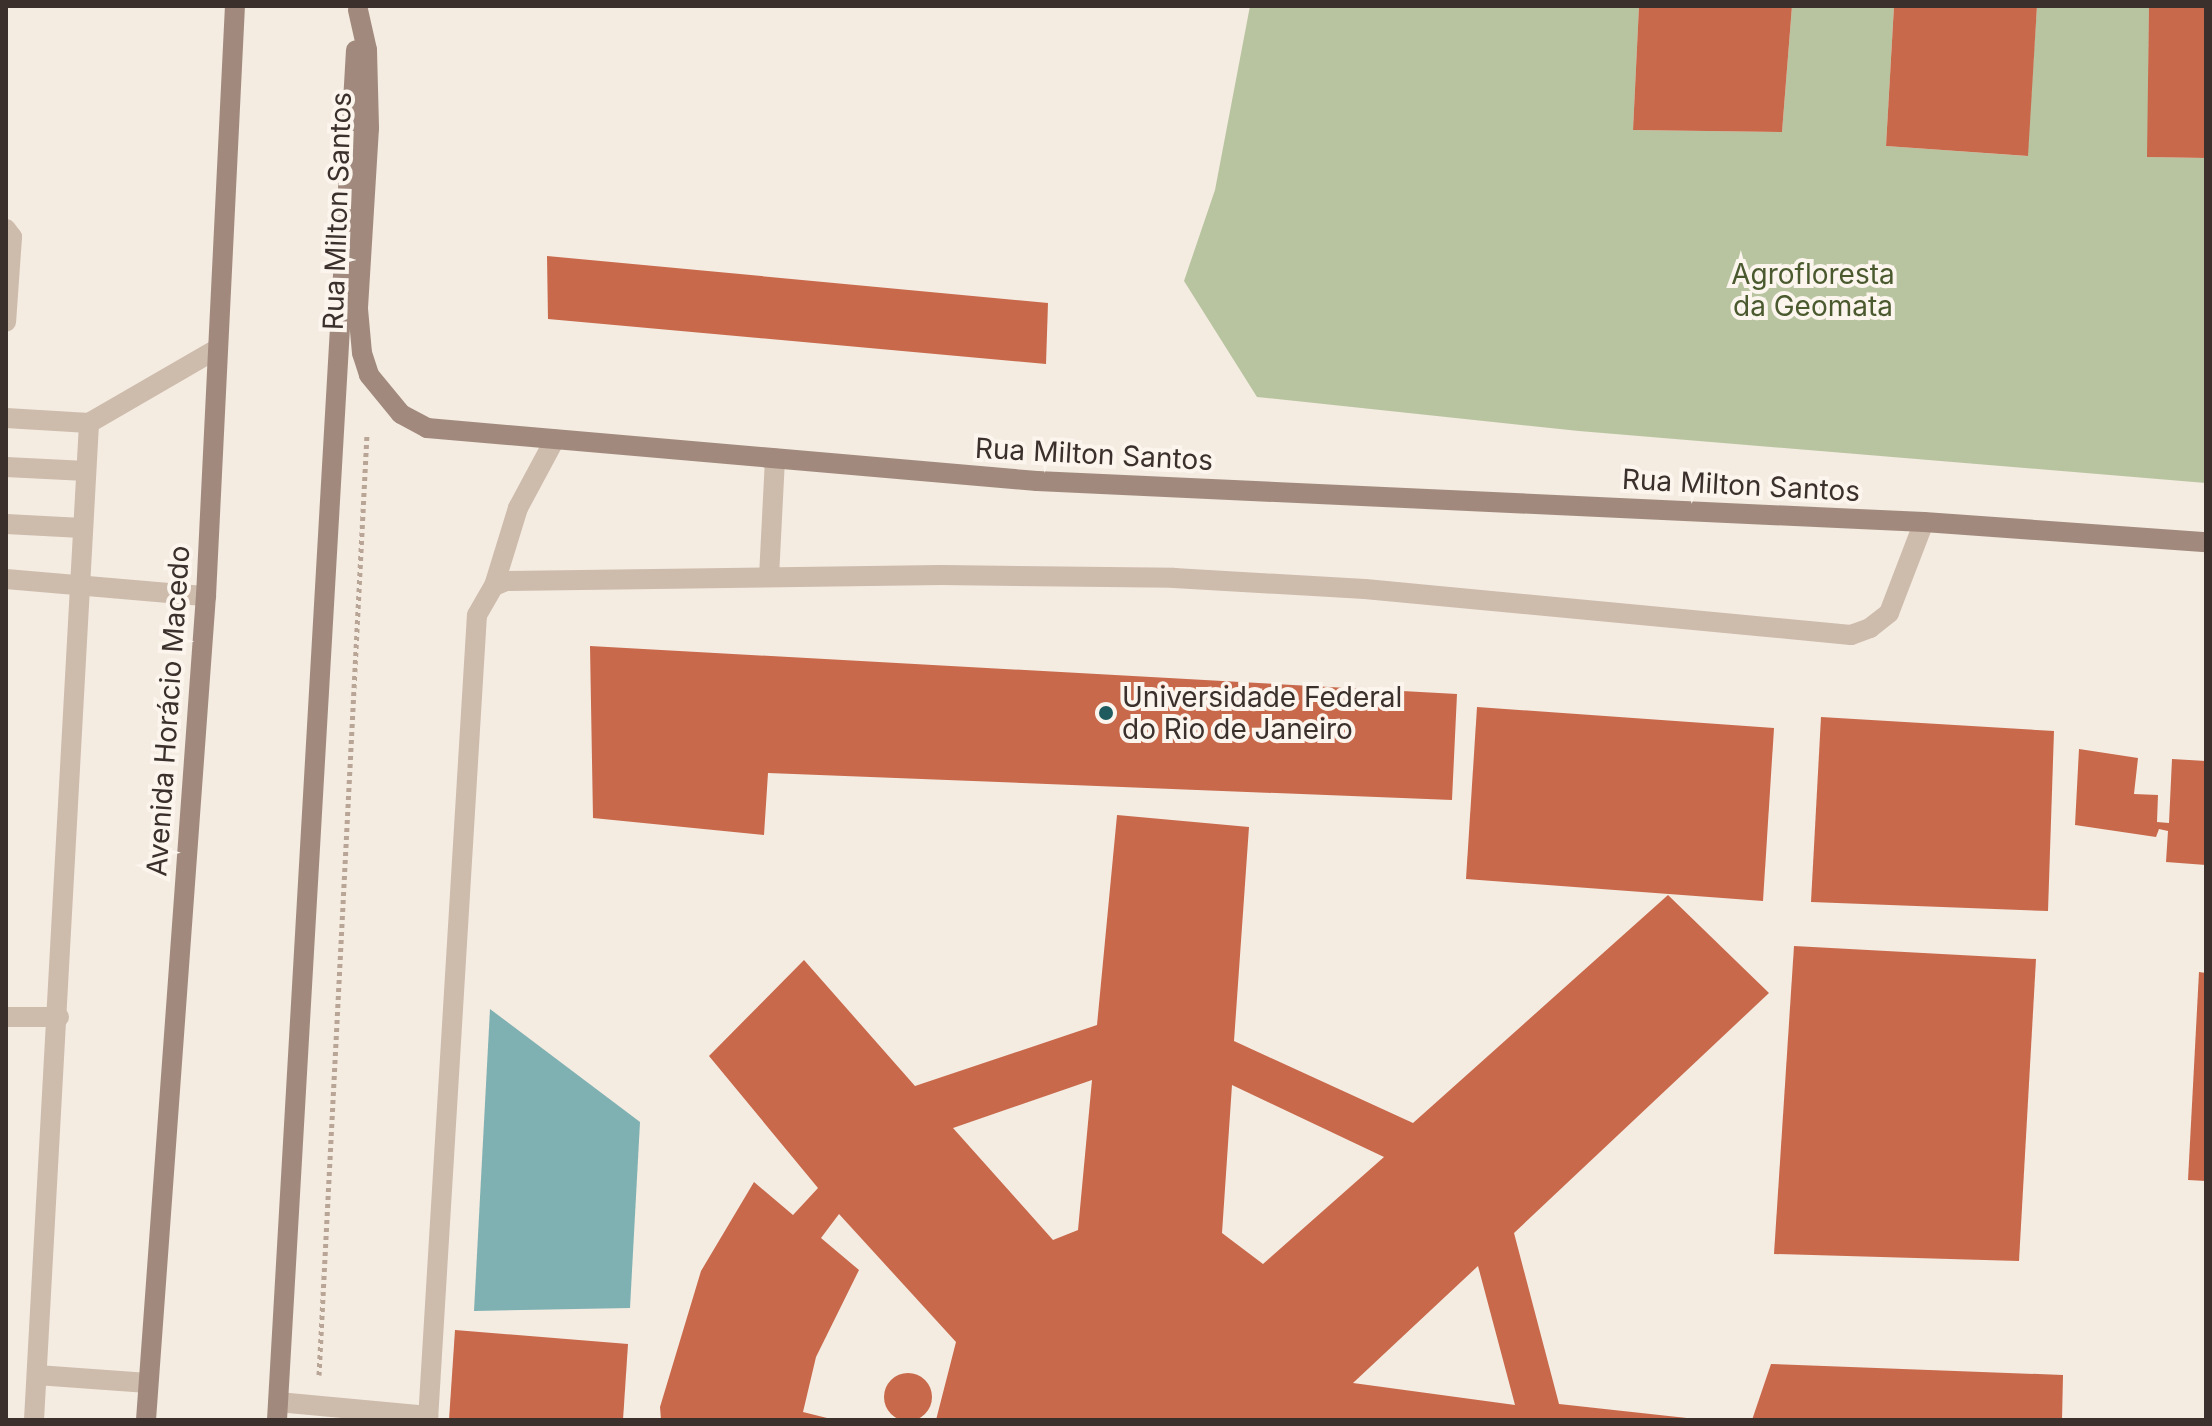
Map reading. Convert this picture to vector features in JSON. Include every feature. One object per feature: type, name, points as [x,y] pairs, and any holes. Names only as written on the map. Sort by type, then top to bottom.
[{"type":"street","name":"Avenida Horácio Macedo","points":[[146,1420],[206,596],[215,350],[235,6]]},
{"type":"street","name":"Rua Milton Santos","points":[[359,8],[367,50],[369,128],[358,309],[369,375],[401,414],[427,428],[1037,481],[1924,522],[2206,542]]},
{"type":"street","points":[[277,1411],[359,8]]},
{"type":"lane","points":[[6,229],[12,237],[6,322]]},
{"type":"lane","points":[[6,418],[89,423],[215,350]]},
{"type":"lane","points":[[34,1420],[59,1017],[89,423]]},
{"type":"lane","points":[[277,1411],[317,1406],[428,1418],[477,615],[494,586],[518,508],[555,439]]},
{"type":"lane","points":[[769,577],[775,458]]},
{"type":"lane","points":[[6,467],[86,471]]},
{"type":"lane","points":[[494,586],[769,577],[1174,578],[1365,589],[1851,635],[1870,628],[1889,613],[1924,522]]},
{"type":"lane","points":[[6,524],[82,528]]},
{"type":"lane","points":[[6,579],[206,596]]},
{"type":"lane","points":[[6,1017],[59,1017]]},
{"type":"lane","points":[[37,1375],[148,1383]]},
{"type":"path","points":[[317,1406],[369,375]]},
{"type":"green space","name":"Agrofloresta da Geomata","points":[[1250,6],[1639,6],[1633,130],[1782,132],[1792,6],[1894,6],[1886,146],[2027,156],[2037,6],[2149,6],[2148,157],[2206,158],[2206,483],[1579,431],[1257,397],[1184,281],[1215,190]]},
{"type":"water","points":[[490,1009],[640,1122],[630,1308],[474,1311]]},
{"type":"building","points":[[1639,6],[1792,6],[1782,132],[1633,130]]},
{"type":"building","points":[[1894,6],[2037,6],[2028,156],[1886,146]]},
{"type":"building","points":[[2149,6],[2206,6],[2206,158],[2147,157]]},
{"type":"building","points":[[547,256],[1048,303],[1046,364],[548,319]]},
{"type":"building","points":[[590,646],[1457,694],[1452,800],[768,773],[764,835],[593,818]]},
{"type":"building","points":[[1477,707],[1774,728],[1763,901],[1466,879]]},
{"type":"building","points":[[1821,717],[2054,731],[2048,911],[1811,902]]},
{"type":"building","points":[[2079,749],[2138,758],[2134,794],[2158,795],[2157,822],[2169,823],[2172,759],[2206,761],[2206,865],[2166,862],[2168,831],[2159,829],[2156,837],[2075,825]]},
{"type":"building","points":[[1117,815],[1249,827],[1234,1041],[1413,1123],[1668,895],[1769,993],[1514,1233],[1559,1404],[1705,1420],[936,1420],[956,1342],[839,1214],[821,1238],[859,1270],[816,1357],[803,1412],[835,1420],[661,1420],[660,1407],[701,1271],[754,1182],[793,1215],[818,1188],[709,1056],[804,960],[915,1086],[1097,1025]],"holes":[[[1092,1080],[1078,1230],[1053,1240],[953,1128]],[[1232,1085],[1384,1157],[1263,1264],[1222,1233]],[[1478,1266],[1515,1405],[1353,1383]]]},
{"type":"building","points":[[1794,946],[2036,959],[2019,1261],[1774,1254]]},
{"type":"building","points":[[2199,972],[2206,973],[2206,1181],[2188,1180]]},
{"type":"building","points":[[455,1330],[628,1344],[623,1420],[449,1420]]},
{"type":"building","points":[[1771,1364],[2063,1375],[2062,1420],[1752,1420]]},
{"type":"building","points":[[908,1373],[925,1380],[932,1397],[925,1414],[908,1421],[891,1414],[884,1397],[891,1380]]},
{"type":"place","name":"Universidade Federal do Rio de Janeiro","points":[[1106,713]]}]
